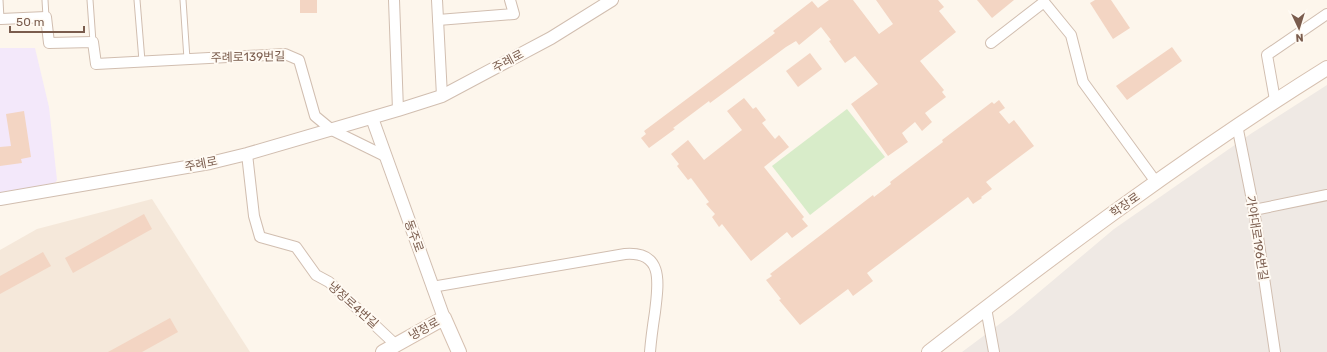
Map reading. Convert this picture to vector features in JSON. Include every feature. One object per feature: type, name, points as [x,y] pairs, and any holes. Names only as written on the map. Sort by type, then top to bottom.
[{"type":"main road","name":"학장로","points":[[929,352],[1052,256],[1237,125],[1327,68]]},
{"type":"main road","name":"냉정로","points":[[383,352],[444,318]]},
{"type":"main road","name":"동주로","points":[[444,318],[459,352]]},
{"type":"street","points":[[394,0],[398,110]]},
{"type":"street","points":[[437,0],[442,96]]},
{"type":"street","points":[[438,20],[514,14],[510,0]]},
{"type":"street","name":"주례로","points":[[0,199],[210,163],[332,130],[442,96],[551,38],[612,0]]},
{"type":"street","points":[[991,43],[1044,2],[1071,35],[1083,82],[1156,182]]},
{"type":"street","points":[[1275,100],[1266,55],[1327,14]]},
{"type":"street","points":[[2,19],[46,17],[49,43],[93,42]]},
{"type":"street","name":"주례로139번길","points":[[93,42],[96,64],[285,54],[299,60],[315,116],[332,130]]},
{"type":"street","name":"동주로","points":[[372,118],[444,318]]},
{"type":"street","name":"가야대로196번길","points":[[1237,125],[1254,210],[1275,352]]},
{"type":"street","points":[[332,130],[385,156]]},
{"type":"street","name":"냉정로4번길","points":[[247,154],[254,216],[260,237],[296,247],[316,275],[329,282],[396,345]]},
{"type":"street","points":[[1254,210],[1327,195]]},
{"type":"street","points":[[432,287],[625,254],[641,255],[648,258],[657,271],[658,294],[650,352]]},
{"type":"street","points":[[986,308],[994,352]]},
{"type":"lane","points":[[0,0],[2,19]]},
{"type":"lane","points":[[45,0],[46,17]]},
{"type":"lane","name":"주례로139번길","points":[[90,0],[93,42]]},
{"type":"lane","points":[[137,0],[142,61]]},
{"type":"lane","points":[[183,0],[187,59]]},
{"type":"shaded area","points":[[0,48],[35,48],[49,107],[57,180],[51,189],[0,197]]},
{"type":"shaded area","points":[[1327,85],[1327,352],[962,352],[1013,314],[1114,229],[1252,133]]},
{"type":"shaded area","points":[[152,199],[250,352],[0,352],[0,250],[37,229]]},
{"type":"green space","points":[[847,109],[885,157],[810,215],[772,166]]},
{"type":"building","points":[[300,0],[317,0],[317,13],[300,13]]},
{"type":"building","points":[[829,0],[853,0],[879,34],[893,24],[876,0],[938,0],[944,7],[939,11],[956,32],[920,61],[944,90],[942,92],[946,97],[925,113],[932,122],[922,131],[915,122],[902,133],[908,142],[888,156],[851,104],[878,84],[855,56],[845,63],[821,27],[799,45],[796,41],[786,47],[710,103],[709,101],[649,148],[641,138],[646,134],[644,131],[775,33],[773,31],[812,1],[818,8]]},
{"type":"building","points":[[977,0],[1014,0],[992,18]]},
{"type":"building","points":[[1095,0],[1111,0],[1130,28],[1113,39],[1090,3]]},
{"type":"building","points":[[1172,47],[1182,61],[1127,100],[1116,86]]},
{"type":"building","points":[[810,53],[822,69],[798,87],[786,71]]},
{"type":"building","points":[[744,98],[753,109],[756,107],[766,120],[762,123],[775,139],[779,135],[789,147],[764,167],[804,217],[802,219],[808,226],[792,238],[787,232],[751,261],[722,224],[719,227],[712,217],[715,214],[706,204],[709,202],[691,178],[688,180],[677,166],[679,164],[671,154],[688,140],[704,160],[742,130],[727,111]]},
{"type":"building","points":[[999,100],[1005,108],[999,112],[1009,124],[1014,120],[1034,146],[986,182],[992,189],[981,197],[982,198],[973,204],[968,197],[867,273],[873,281],[853,296],[848,289],[800,325],[779,300],[781,299],[766,280],[772,276],[770,274],[873,195],[874,197],[891,184],[890,182],[943,142],[942,140],[992,102],[994,104]]},
{"type":"building","points":[[24,111],[31,157],[21,159],[22,163],[0,166],[0,147],[11,146],[6,114]]},
{"type":"building","points":[[144,214],[152,229],[73,273],[65,258]]},
{"type":"building","points":[[43,252],[51,266],[0,294],[0,276]]},
{"type":"building","points":[[170,318],[178,332],[142,352],[108,352]]}]
